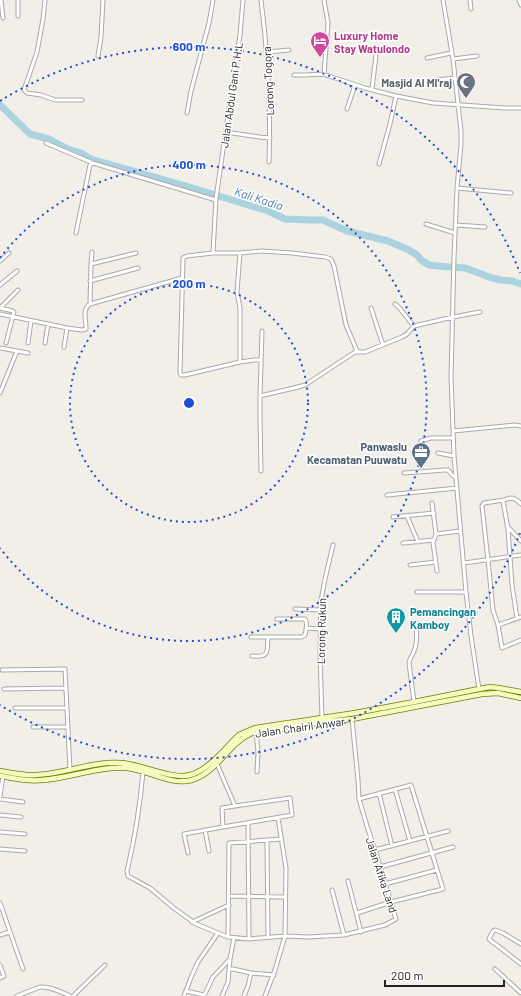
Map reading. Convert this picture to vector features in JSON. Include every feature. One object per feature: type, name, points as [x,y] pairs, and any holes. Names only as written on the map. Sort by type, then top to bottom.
[{"type":"main road","name":"Jalan Chairil Anwar","points":[[1,774],[15,779],[41,780],[92,771],[127,768],[174,781],[186,781],[201,776],[217,764],[242,738],[252,733],[322,718],[356,713],[490,687],[521,692]]},
{"type":"main road","name":"Jalan Chairil Anwar","points":[[1,774],[34,776],[89,766],[123,763],[184,776],[201,770],[207,766],[242,732],[255,728],[352,719],[480,694],[498,693],[521,698]]},
{"type":"street","points":[[2,0],[3,18]]},
{"type":"street","points":[[18,0],[18,16]]},
{"type":"street","points":[[45,0],[37,52],[24,90],[27,93],[41,95],[55,100],[82,100]]},
{"type":"street","points":[[98,56],[101,37],[103,0]]},
{"type":"street","points":[[187,113],[191,91],[209,23],[213,0]]},
{"type":"street","name":"Jalan Abdul Gani P.H.L","points":[[213,253],[216,199],[243,0]]},
{"type":"street","name":"Lorong Togora","points":[[261,0],[267,52],[270,112],[269,162]]},
{"type":"street","points":[[324,0],[328,23],[324,74]]},
{"type":"street","points":[[443,0],[453,59],[461,144],[455,233],[451,383],[455,477],[471,636],[480,694]]},
{"type":"street","points":[[470,0],[471,10]]},
{"type":"street","points":[[519,0],[521,5]]},
{"type":"street","points":[[267,52],[289,50]]},
{"type":"street","points":[[427,58],[451,53]]},
{"type":"street","points":[[372,89],[376,55]]},
{"type":"street","points":[[453,59],[477,56]]},
{"type":"street","points":[[294,75],[324,74],[355,85],[396,96],[433,103],[521,108]]},
{"type":"street","points":[[430,81],[454,78]]},
{"type":"street","points":[[347,109],[355,85]]},
{"type":"street","points":[[379,164],[396,96]]},
{"type":"street","points":[[225,132],[270,138]]},
{"type":"street","points":[[46,143],[93,163],[216,199]]},
{"type":"street","points":[[76,233],[90,165],[93,163]]},
{"type":"street","points":[[457,188],[511,193]]},
{"type":"street","points":[[426,224],[455,233]]},
{"type":"street","points":[[456,225],[485,226]]},
{"type":"street","points":[[261,360],[240,362],[181,375],[182,265],[184,257],[213,253],[262,251],[292,253],[331,259],[334,266],[346,325],[357,351]]},
{"type":"street","points":[[90,304],[92,252]]},
{"type":"street","points":[[0,261],[9,253]]},
{"type":"street","points":[[91,264],[136,253]]},
{"type":"street","points":[[240,253],[237,292],[240,308],[240,362]]},
{"type":"street","points":[[90,280],[138,268]]},
{"type":"street","points":[[0,285],[17,271]]},
{"type":"street","points":[[0,314],[82,330],[86,329],[85,309],[87,305],[182,278]]},
{"type":"street","points":[[0,308],[18,290]]},
{"type":"street","points":[[395,304],[403,311],[414,326]]},
{"type":"street","points":[[0,308],[14,312],[6,343]]},
{"type":"street","points":[[371,308],[383,345]]},
{"type":"street","points":[[260,396],[305,385],[357,351],[365,352],[405,336],[414,326],[480,312]]},
{"type":"street","points":[[28,343],[31,320]]},
{"type":"street","points":[[45,343],[48,324]]},
{"type":"street","points":[[64,347],[67,328]]},
{"type":"street","points":[[261,471],[260,396],[262,331]]},
{"type":"street","points":[[0,348],[28,353]]},
{"type":"street","points":[[0,393],[17,351]]},
{"type":"street","points":[[453,431],[516,425],[521,426]]},
{"type":"street","points":[[421,441],[431,438],[453,438]]},
{"type":"street","points":[[438,453],[454,456]]},
{"type":"street","points":[[404,473],[448,470],[455,477]]},
{"type":"street","points":[[387,495],[457,488]]},
{"type":"street","points":[[521,504],[516,499],[508,498],[484,503],[482,506],[493,610],[498,625],[502,648],[521,640]]},
{"type":"street","points":[[504,500],[503,503],[507,526],[512,585],[517,618]]},
{"type":"street","points":[[432,503],[436,534],[433,543],[437,571]]},
{"type":"street","points":[[393,517],[434,513]]},
{"type":"street","points":[[407,516],[418,542]]},
{"type":"street","points":[[507,526],[521,541]]},
{"type":"street","points":[[436,534],[460,531]]},
{"type":"street","points":[[403,543],[434,540]]},
{"type":"street","name":"Lorong Rukun","points":[[322,718],[320,610],[333,545]]},
{"type":"street","points":[[464,563],[521,555]]},
{"type":"street","points":[[410,565],[436,562]]},
{"type":"street","points":[[417,592],[466,592]]},
{"type":"street","points":[[295,609],[320,610]]},
{"type":"street","points":[[498,625],[521,617]]},
{"type":"street","points":[[251,637],[302,636],[305,633],[305,619],[277,619]]},
{"type":"street","points":[[414,702],[409,663],[415,650],[417,623]]},
{"type":"street","points":[[306,628],[320,629]]},
{"type":"street","points":[[252,656],[260,657],[267,652],[268,637]]},
{"type":"street","points":[[2,670],[65,669],[70,770]]},
{"type":"street","points":[[4,689],[66,688]]},
{"type":"street","points":[[15,708],[67,708]]},
{"type":"street","name":"Jalan Afika Land","points":[[228,938],[249,939],[285,936],[344,935],[385,926],[396,919],[359,799],[352,719]]},
{"type":"street","points":[[32,727],[68,727]]},
{"type":"street","points":[[256,732],[258,752],[257,772]]},
{"type":"street","points":[[217,764],[235,806]]},
{"type":"street","points":[[143,772],[136,831],[127,874],[129,877],[150,888],[196,924],[228,938],[229,844],[281,839]]},
{"type":"street","points":[[1,774],[0,798],[23,802]]},
{"type":"street","points":[[357,913],[391,902],[443,889],[411,785],[359,799]]},
{"type":"street","points":[[395,789],[410,841]]},
{"type":"street","points":[[378,793],[392,846]]},
{"type":"street","points":[[188,853],[184,834],[292,815],[290,798],[222,808],[223,827]]},
{"type":"street","points":[[0,815],[21,817]]},
{"type":"street","points":[[265,996],[274,974],[285,936],[286,868],[278,818]]},
{"type":"street","points":[[248,823],[249,939]]},
{"type":"street","points":[[205,830],[209,851]]},
{"type":"street","points":[[375,850],[448,831]]},
{"type":"street","points":[[0,832],[25,834]]},
{"type":"street","points":[[267,840],[268,938]]},
{"type":"street","points":[[380,867],[453,847]]},
{"type":"street","points":[[0,849],[25,851]]},
{"type":"street","points":[[385,884],[437,870]]},
{"type":"street","points":[[348,881],[361,932]]},
{"type":"street","points":[[332,890],[344,935]]},
{"type":"street","points":[[229,896],[285,896]]},
{"type":"street","points":[[0,903],[23,969]]},
{"type":"street","points":[[192,922],[229,904]]},
{"type":"street","points":[[521,944],[495,930],[489,939],[521,964]]},
{"type":"street","points":[[0,936],[10,932]]},
{"type":"street","points":[[184,996],[198,962],[218,933]]},
{"type":"street","points":[[222,996],[228,982],[234,938]]},
{"type":"street","points":[[186,991],[204,996],[213,977],[230,959]]},
{"type":"street","points":[[73,996],[105,965]]},
{"type":"street","points":[[0,966],[4,976],[0,978]]},
{"type":"street","points":[[229,969],[251,973],[274,974]]},
{"type":"street","points":[[495,969],[521,993]]},
{"type":"street","points":[[244,996],[251,973]]},
{"type":"street","points":[[17,996],[44,987],[70,996]]},
{"type":"waterway","name":"Kali Kadia","points":[[0,105],[30,134],[49,139],[91,159],[268,211],[285,219],[323,220],[347,231],[388,241],[409,250],[429,265],[465,268],[489,277],[521,284]]},
{"type":"place","name":"Luxury Home Stay Watulondo","points":[[320,58]]},
{"type":"place","name":"Masjid Al MI'raj","points":[[466,99]]},
{"type":"place","name":"Panwaslu Kecamatan Puuwatu","points":[[421,469]]},
{"type":"place","name":"Pemancingan Kamboy","points":[[396,634]]}]
